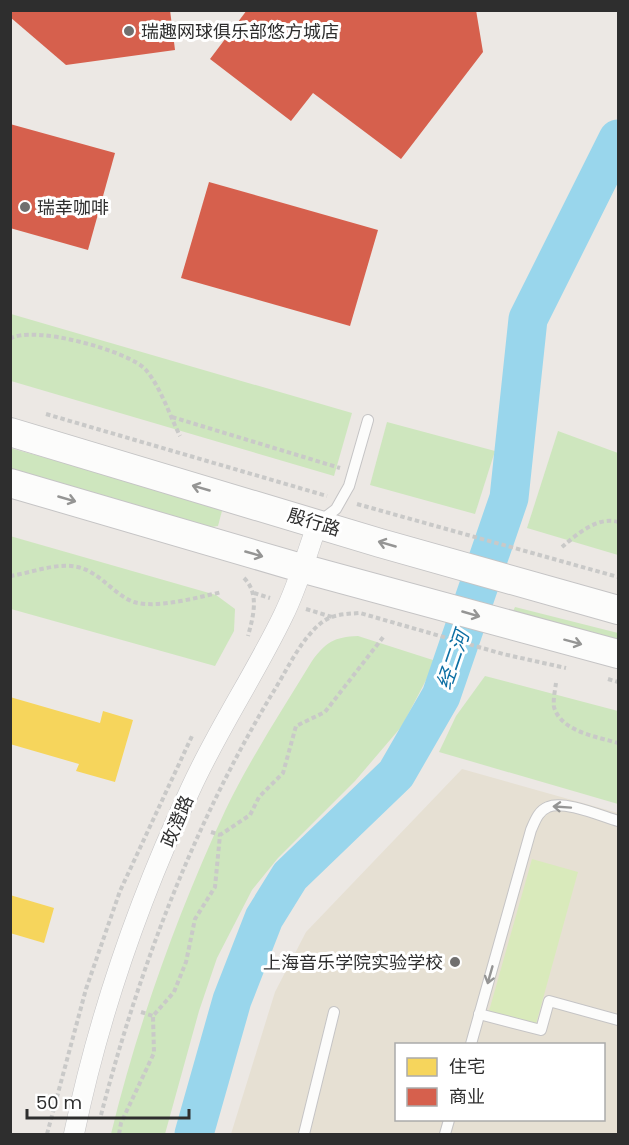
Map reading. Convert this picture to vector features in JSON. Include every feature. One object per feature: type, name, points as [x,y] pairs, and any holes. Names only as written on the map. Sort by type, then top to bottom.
[{"type":"main road","name":"殷行路","points":[[10,432],[618,610]]},
{"type":"main road","points":[[10,483],[301,568],[618,654]]},
{"type":"street","name":"政澄路","points":[[74,1134],[85,1082],[114,979],[148,887],[192,786],[283,616],[318,522]]},
{"type":"lane","points":[[318,522],[342,500],[353,472],[368,420]]},
{"type":"lane","points":[[471,1043],[531,830],[537,817],[548,806],[559,805],[618,821]]},
{"type":"lane","points":[[479,1014],[541,1030],[549,1001],[618,1020]]},
{"type":"lane","points":[[304,1134],[334,1012]]},
{"type":"path","points":[[10,339],[31,333],[58,336],[135,359],[155,384],[180,436]]},
{"type":"path","points":[[45,414],[618,577]]},
{"type":"path","points":[[171,417],[353,472]]},
{"type":"path","points":[[562,547],[582,530],[613,520],[618,522]]},
{"type":"path","points":[[10,576],[58,566],[75,566],[91,571],[134,602],[149,603],[222,592]]},
{"type":"path","points":[[238,575],[245,579],[254,593],[254,614],[243,646]]},
{"type":"path","points":[[99,1125],[131,1011],[161,929],[217,792],[295,657],[318,625],[339,615],[360,613],[503,654],[574,670]]},
{"type":"path","points":[[118,1134],[154,1053],[153,1016],[174,992],[186,962],[195,919],[214,887],[220,835],[250,815],[259,797],[283,772],[296,726],[326,712],[384,636]]},
{"type":"path","points":[[597,676],[618,682]]},
{"type":"path","points":[[556,683],[554,707],[560,716],[575,730],[618,743]]},
{"type":"path","points":[[47,1134],[86,988],[120,891],[154,813],[194,732]]},
{"type":"path","points":[[211,832],[220,835]]},
{"type":"path","points":[[141,1012],[153,1016]]},
{"type":"shaded area","name":"上海音乐学院实验学校","points":[[462,769],[618,813],[618,1134],[231,1134],[275,992],[306,932]]},
{"type":"green space","points":[[11,314],[352,413],[334,476],[11,381]]},
{"type":"green space","points":[[387,422],[495,451],[475,514],[370,485]]},
{"type":"green space","points":[[558,431],[618,453],[618,555],[527,528]]},
{"type":"green space","points":[[10,448],[223,507],[218,526],[212,527],[11,470]]},
{"type":"green space","points":[[10,536],[216,595],[235,609],[234,631],[215,666],[11,609]]},
{"type":"green space","points":[[515,607],[618,633],[618,643],[512,613]]},
{"type":"green space","points":[[358,636],[436,661],[402,726],[355,781],[278,858],[252,890],[217,958],[199,1011],[165,1134],[111,1134],[133,1051],[160,970],[207,850],[225,811],[312,661],[331,642]]},
{"type":"green space","points":[[485,676],[618,711],[618,804],[439,752],[456,716]]},
{"type":"green space","points":[[532,859],[578,872],[536,1024],[489,1011]]},
{"type":"building: 住宅","points":[[10,697],[100,723],[103,711],[133,720],[115,782],[76,771],[79,764],[10,744]]},
{"type":"building: 住宅","points":[[10,895],[54,908],[44,943],[10,933]]},
{"type":"building: 商业","points":[[10,10],[170,10],[175,50],[66,65],[10,17]]},
{"type":"building: 商业","points":[[247,10],[476,10],[483,52],[401,159],[313,93],[291,121],[210,59]]},
{"type":"building: 商业","points":[[10,124],[115,153],[88,250],[10,228]]},
{"type":"building: 商业","points":[[209,182],[378,230],[350,326],[181,278]]},
{"type":"waterway","name":"经二河","points":[[194,1134],[232,1000],[264,918],[290,876],[396,774],[441,696],[509,498],[528,319],[618,139]]},
{"type":"place","name":"瑞趣网球俱乐部悠方城店","points":[[129,31]]},
{"type":"place","name":"瑞幸咖啡","points":[[25,207]]},
{"type":"place","name":"上海音乐学院实验学校","points":[[455,962]]}]
